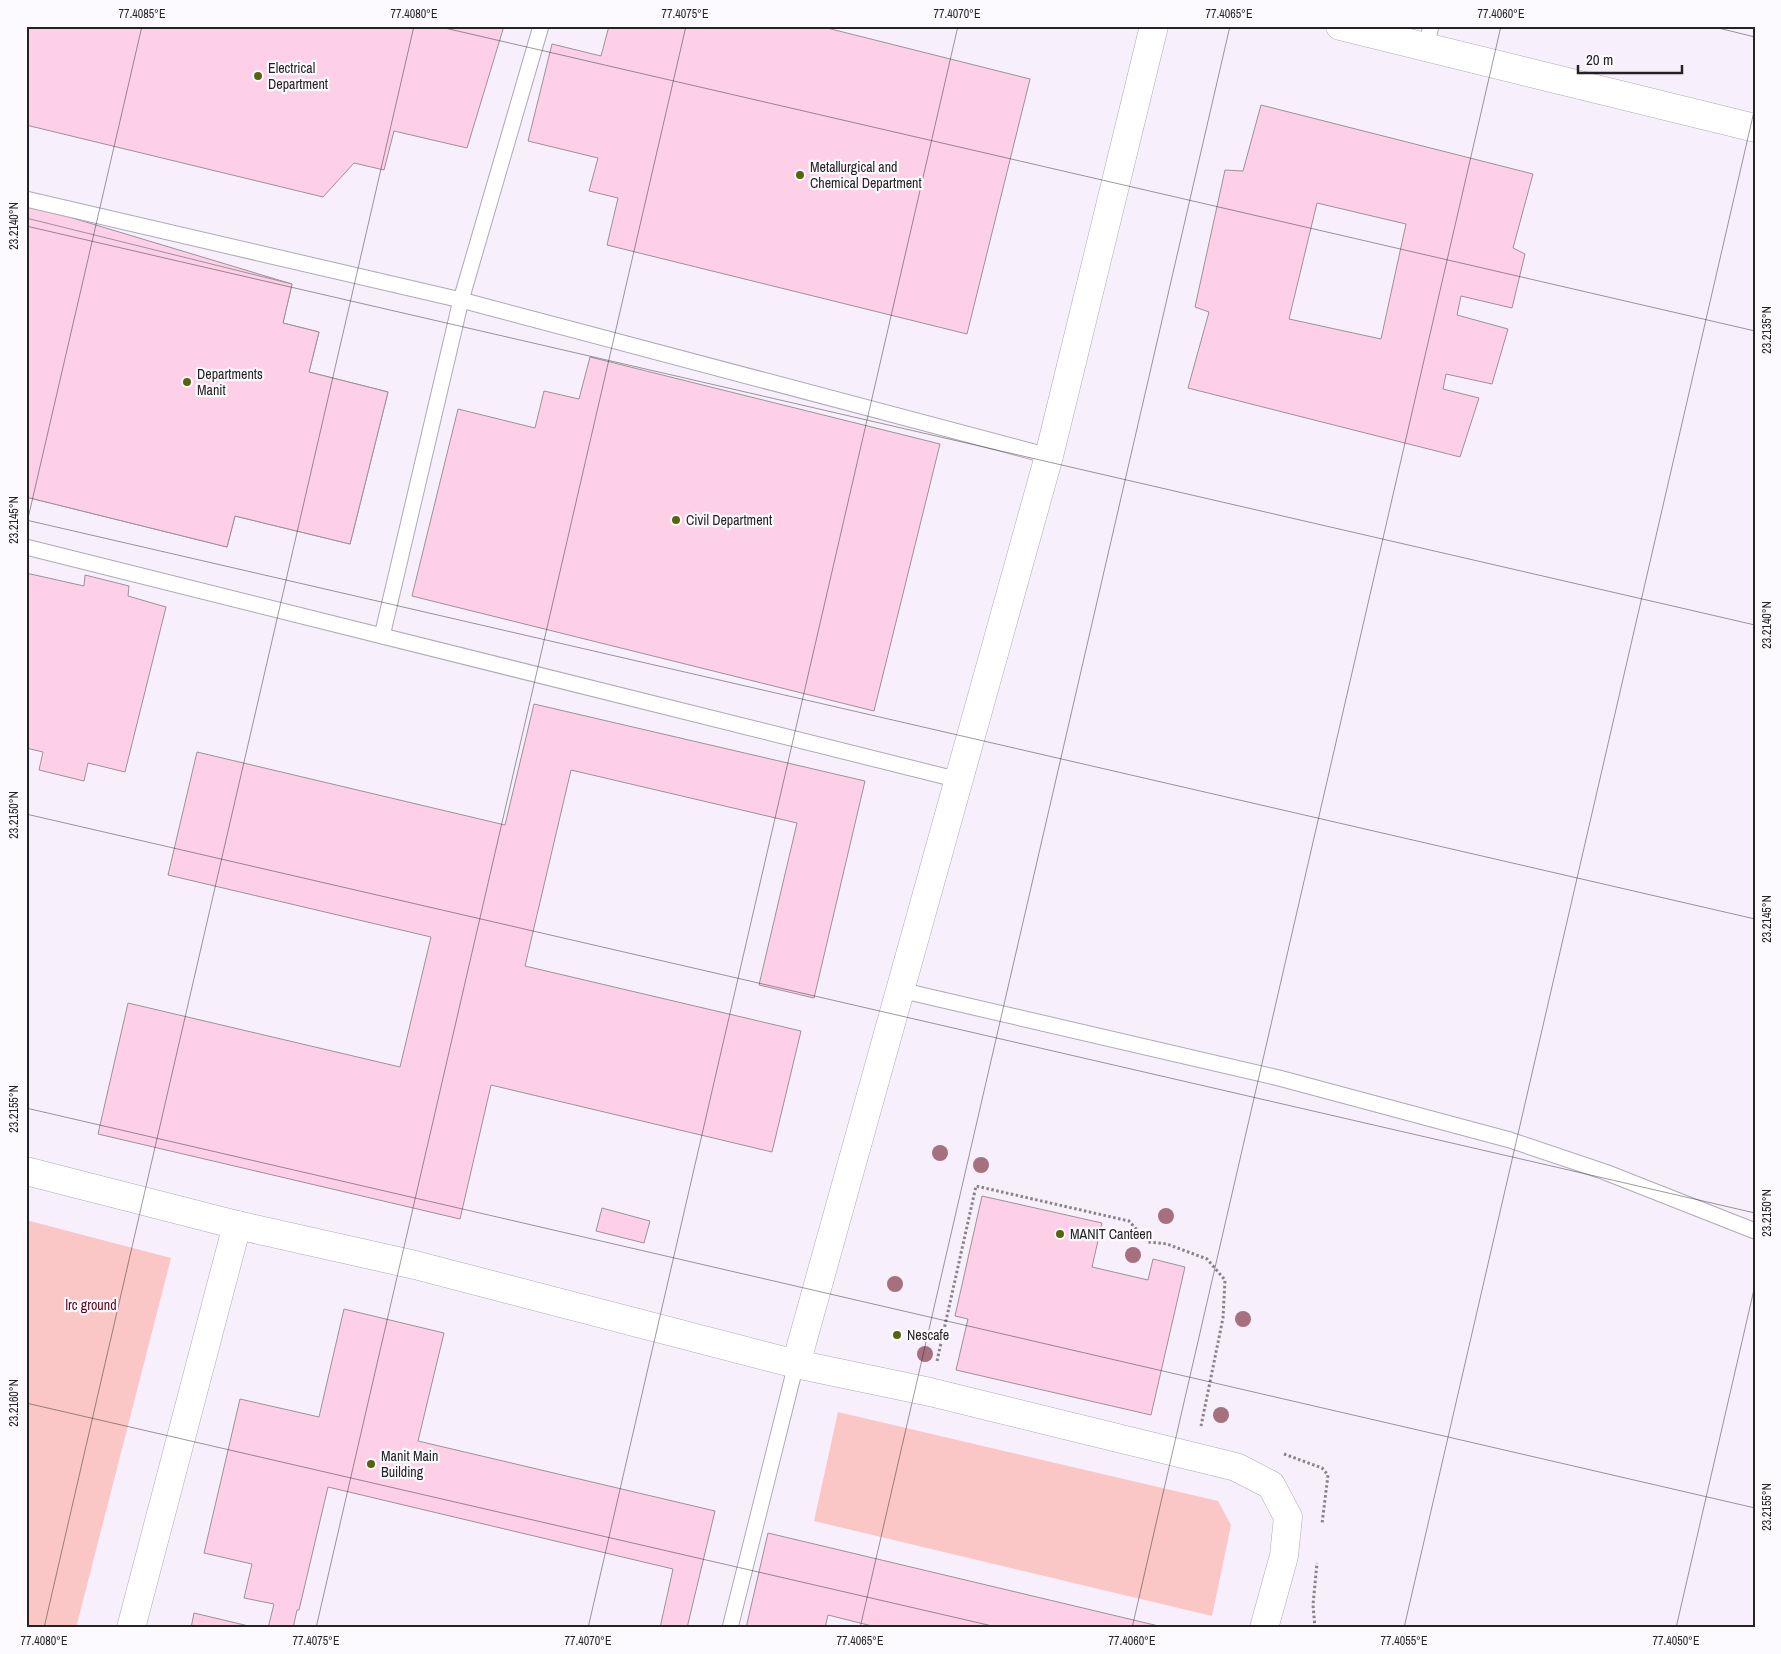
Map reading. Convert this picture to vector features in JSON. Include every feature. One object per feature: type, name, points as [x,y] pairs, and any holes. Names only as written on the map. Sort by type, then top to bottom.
[{"type":"street","points":[[796,1364],[1049,456],[1154,26]]},
{"type":"street","points":[[1340,26],[1428,37],[1755,128]]},
{"type":"street","points":[[26,1171],[237,1225],[416,1265],[796,1364],[930,1392],[1236,1467],[1271,1485],[1288,1517],[1284,1556],[1264,1628]]},
{"type":"street","points":[[131,1628],[237,1225]]},
{"type":"lane","points":[[382,636],[461,300],[541,26]]},
{"type":"lane","points":[[26,199],[461,300],[1049,456]]},
{"type":"lane","points":[[26,547],[959,780]]},
{"type":"lane","points":[[900,990],[1279,1078],[1510,1140],[1605,1172],[1755,1231]]},
{"type":"lane","points":[[730,1628],[796,1364]]},
{"type":"path","points":[[930,1392],[976,1186],[1129,1221],[1148,1242],[1167,1244],[1207,1259],[1225,1280],[1223,1318],[1194,1457]]},
{"type":"shaded area","points":[[26,26],[1755,26],[1755,1628],[26,1628]]},
{"type":"green space","name":"lrc ground","points":[[26,1220],[171,1258],[76,1628],[26,1628]]},
{"type":"green space","points":[[838,1412],[1218,1501],[1231,1525],[1212,1616],[814,1521]]},
{"type":"building","name":"Electrical Department","points":[[26,26],[504,26],[467,148],[394,131],[384,170],[354,163],[323,197],[26,125]]},
{"type":"building","name":"Metallurgical and Chemical Department","points":[[609,26],[819,26],[1030,79],[967,334],[607,245],[618,198],[589,191],[598,158],[528,141],[552,44],[601,56]]},
{"type":"building","points":[[1261,105],[1533,174],[1513,248],[1525,254],[1512,308],[1461,296],[1457,315],[1508,329],[1492,384],[1446,374],[1443,389],[1479,398],[1460,457],[1188,388],[1209,312],[1195,307],[1225,170],[1243,171]],"holes":[[[1317,203],[1406,224],[1381,339],[1289,319]]]},
{"type":"building","name":"Departments Manit","points":[[26,204],[292,284],[283,323],[319,332],[309,372],[388,392],[350,544],[235,516],[227,547],[26,497]]},
{"type":"building","name":"Departments Manit","points":[[26,218],[292,284],[283,323],[319,332],[309,372],[388,392],[350,544],[235,516],[227,547],[26,497]]},
{"type":"building","name":"Civil Department","points":[[590,357],[940,444],[874,711],[412,596],[458,409],[535,428],[544,391],[579,399]]},
{"type":"building","points":[[26,573],[84,586],[85,575],[129,586],[128,596],[166,607],[125,772],[88,763],[84,781],[39,770],[43,752],[26,748]]},
{"type":"building","points":[[534,704],[865,781],[814,998],[759,985],[797,823],[571,770],[525,966],[801,1031],[772,1152],[491,1085],[460,1219],[98,1134],[128,1003],[400,1067],[431,937],[168,875],[197,752],[505,825]]},
{"type":"building","points":[[982,1196],[1102,1223],[1092,1267],[1148,1280],[1153,1259],[1185,1267],[1151,1415],[956,1370],[968,1319],[955,1316]]},
{"type":"building","points":[[602,1208],[650,1221],[644,1243],[596,1231]]},
{"type":"building","name":"Manit Main Building","points":[[344,1309],[444,1333],[418,1441],[715,1511],[687,1628],[660,1628],[673,1569],[328,1487],[293,1628],[268,1628],[274,1604],[244,1598],[252,1564],[204,1553],[240,1399],[319,1417]]},
{"type":"building","points":[[768,1533],[1167,1628],[880,1628],[828,1615],[825,1628],[746,1628]]},
{"type":"building","points":[[194,1613],[257,1628],[191,1628]]},
{"type":"place","name":"Electrical Department","points":[[258,76]]},
{"type":"place","name":"Metallurgical and Chemical Department","points":[[800,175]]},
{"type":"place","name":"Departments Manit","points":[[187,382]]},
{"type":"place","name":"Civil Department","points":[[676,520]]},
{"type":"place","name":"MANIT Canteen","points":[[1060,1234]]},
{"type":"place","name":"Nescafe","points":[[897,1335]]},
{"type":"place","name":"Manit Main Building","points":[[371,1464]]}]
